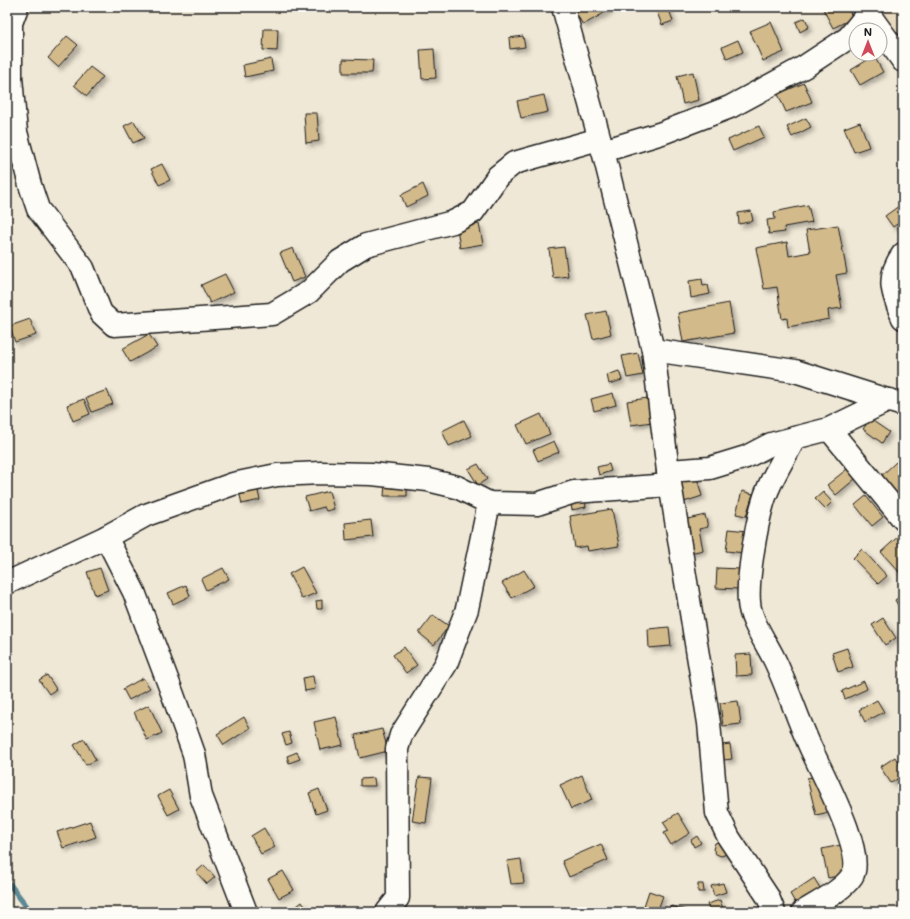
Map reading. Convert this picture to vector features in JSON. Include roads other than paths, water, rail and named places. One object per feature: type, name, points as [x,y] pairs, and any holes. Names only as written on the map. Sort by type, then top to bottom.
[{"type":"street","points":[[17,7],[11,23],[10,78],[16,132],[30,185],[38,209],[83,268],[101,313],[114,325],[272,314],[309,292],[340,261],[366,244],[453,222],[473,212],[498,176],[514,163],[662,133],[730,107],[804,67],[848,38],[867,10],[903,61]]},
{"type":"street","points":[[563,7],[601,145],[653,350],[669,478],[709,723],[717,813],[729,838],[768,897],[774,912]]},
{"type":"street","points":[[903,254],[897,263],[892,277],[894,296],[903,318]]},
{"type":"street","points":[[653,350],[795,371],[896,402]]},
{"type":"street","points":[[7,583],[106,537],[146,515],[233,484],[277,475],[321,473],[372,474],[428,480],[458,486],[489,503],[537,504],[574,492],[669,478],[710,468],[746,457],[771,444],[829,429],[896,402]]},
{"type":"street","points":[[829,429],[903,519]]},
{"type":"street","points":[[795,438],[763,502],[751,566],[748,603],[761,638],[775,661],[809,745],[828,782],[856,860],[852,876],[840,887],[803,912]]},
{"type":"street","points":[[387,912],[398,898],[397,749],[401,735],[446,664],[465,616],[489,503]]},
{"type":"street","points":[[106,537],[134,592],[173,695],[194,754],[201,796],[246,912]]},
{"type":"waterway","points":[[7,881],[31,912]]}]
